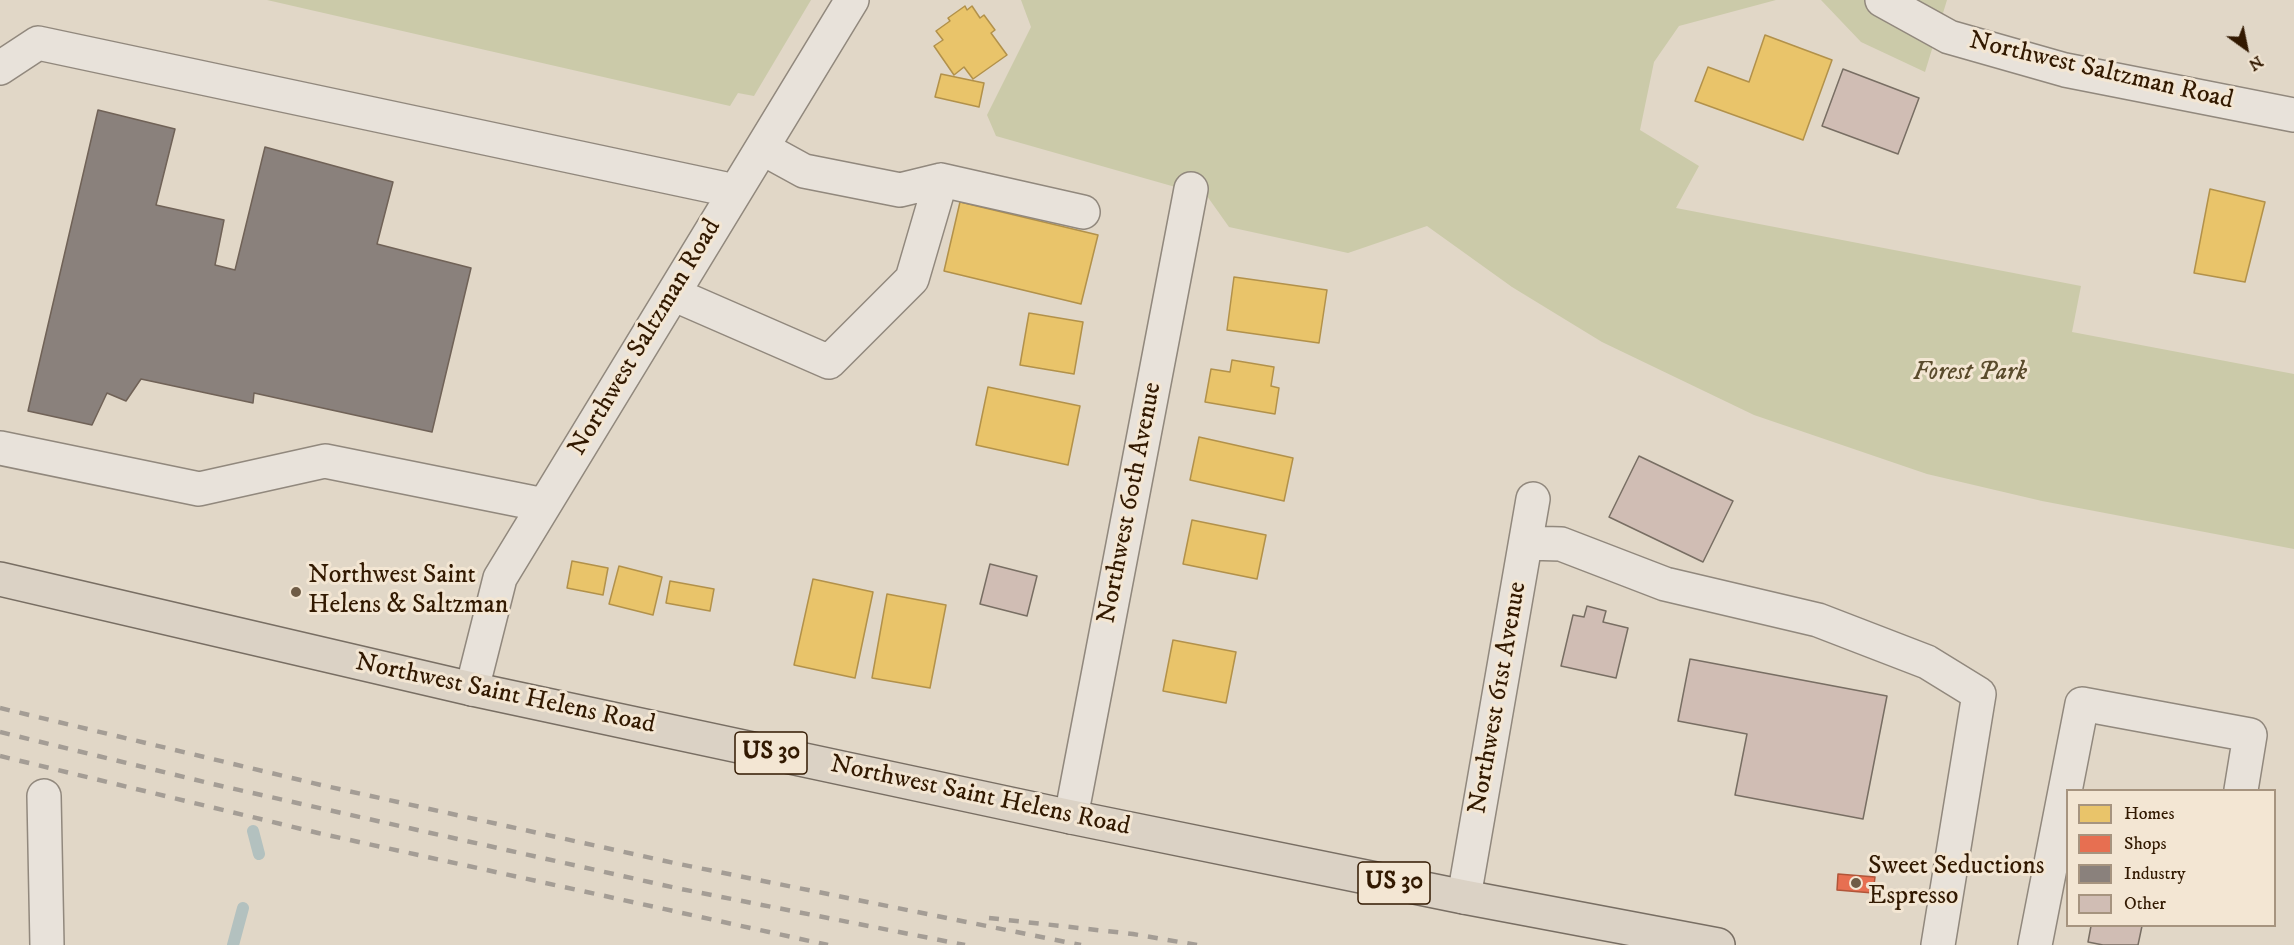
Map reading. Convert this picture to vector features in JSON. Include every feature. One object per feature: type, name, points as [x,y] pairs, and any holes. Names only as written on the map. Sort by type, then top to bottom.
[{"type":"highway","name":"Northwest Saint Helens Road","points":[[0,579],[472,689],[1071,817],[1464,897],[1718,945]]},
{"type":"street","name":"Northwest Saltzman Road","points":[[472,689],[500,578],[852,0]]},
{"type":"street","name":"Northwest Saltzman Road","points":[[1882,0],[1949,37],[2065,70],[2294,115]]},
{"type":"street","points":[[0,68],[38,43],[735,192]]},
{"type":"street","points":[[762,148],[804,171],[900,190],[942,180],[1083,212]]},
{"type":"street","points":[[673,294],[829,362],[912,279],[942,180]]},
{"type":"street","name":"Northwest 60th Avenue","points":[[1071,817],[1191,189]]},
{"type":"street","points":[[0,448],[199,489],[325,461],[544,505]]},
{"type":"street","name":"Northwest 61st Avenue","points":[[1464,897],[1533,499]]},
{"type":"street","points":[[1526,543],[1561,544],[1665,584],[1818,620],[1927,662],[1979,694],[1938,945]]},
{"type":"street","points":[[2035,945],[2082,704],[2250,735],[2241,789]]},
{"type":"street","points":[[44,796],[47,945]]},
{"type":"green space","points":[[267,0],[811,0],[754,96],[738,93],[730,106]]},
{"type":"green space","name":"Forest Park","points":[[1021,0],[1776,0],[1679,26],[1654,62],[1640,130],[1699,166],[1676,208],[2081,286],[2072,332],[2294,374],[2294,549],[2042,501],[1927,474],[1754,415],[1602,342],[1512,287],[1427,226],[1348,253],[1229,227],[1207,196],[996,136],[987,115],[1031,27]]},
{"type":"green space","points":[[1821,0],[1947,0],[1925,72],[1861,42]]},
{"type":"building: Homes","points":[[965,6],[967,10],[972,6],[980,18],[984,15],[995,30],[991,33],[1007,55],[973,79],[964,67],[954,75],[934,46],[943,40],[936,31],[950,21],[948,18]]},
{"type":"building: Homes","points":[[1765,35],[1832,60],[1803,140],[1695,101],[1708,67],[1749,82]]},
{"type":"building: Homes","points":[[941,74],[984,83],[979,107],[935,97]]},
{"type":"building: Homes","points":[[2210,189],[2265,202],[2245,282],[2194,273]]},
{"type":"building: Homes","points":[[960,202],[1098,235],[1081,304],[944,271]]},
{"type":"building: Homes","points":[[1234,277],[1327,290],[1319,343],[1227,330]]},
{"type":"building: Homes","points":[[1029,313],[1083,322],[1074,374],[1020,365]]},
{"type":"building: Homes","points":[[1232,360],[1274,367],[1271,386],[1279,388],[1275,414],[1205,402],[1211,369],[1230,372]]},
{"type":"building: Homes","points":[[988,387],[1080,406],[1068,465],[976,445]]},
{"type":"building: Homes","points":[[1199,437],[1293,458],[1284,501],[1190,480]]},
{"type":"building: Homes","points":[[1192,520],[1266,535],[1257,579],[1183,564]]},
{"type":"building: Homes","points":[[572,561],[608,568],[603,595],[567,588]]},
{"type":"building: Homes","points":[[619,566],[662,577],[653,615],[609,604]]},
{"type":"building: Homes","points":[[813,579],[873,592],[855,678],[794,665]]},
{"type":"building: Homes","points":[[670,581],[714,589],[710,611],[666,603]]},
{"type":"building: Homes","points":[[887,594],[946,605],[930,688],[872,678]]},
{"type":"building: Homes","points":[[1173,640],[1236,652],[1226,703],[1163,691]]},
{"type":"building: Shops","name":"Sweet Seductions Espresso","points":[[1838,874],[1875,877],[1873,893],[1837,890]]},
{"type":"building: Industry","points":[[98,110],[175,129],[156,205],[224,220],[215,265],[235,270],[265,147],[393,182],[377,244],[471,268],[432,432],[254,393],[253,403],[141,379],[126,401],[107,393],[92,425],[28,411]]},
{"type":"building: Other","points":[[1843,69],[1919,98],[1898,154],[1822,126]]},
{"type":"building: Other","points":[[1639,456],[1733,501],[1703,562],[1609,517]]},
{"type":"building: Other","points":[[990,564],[1037,576],[1027,616],[980,604]]},
{"type":"building: Other","points":[[1587,606],[1606,611],[1603,622],[1628,628],[1616,678],[1561,666],[1573,615],[1584,617]]},
{"type":"building: Other","points":[[1690,659],[1887,696],[1863,819],[1735,795],[1747,734],[1678,721]]},
{"type":"building: Other","points":[[2091,927],[2142,927],[2138,945],[2103,945],[2088,942]]},
{"type":"waterway","points":[[253,831],[259,854]]},
{"type":"waterway","points":[[233,945],[243,908]]},
{"type":"railway","points":[[0,708],[321,785],[674,863],[1081,945]]},
{"type":"railway","points":[[0,732],[217,785],[676,888],[965,945]]},
{"type":"railway","points":[[0,756],[318,833],[828,945]]},
{"type":"railway","points":[[989,918],[1133,934],[1197,945]]},
{"type":"place","name":"Northwest Saint Helens & Saltzman","points":[[296,592]]},
{"type":"place","name":"Sweet Seductions Espresso","points":[[1856,883]]}]
